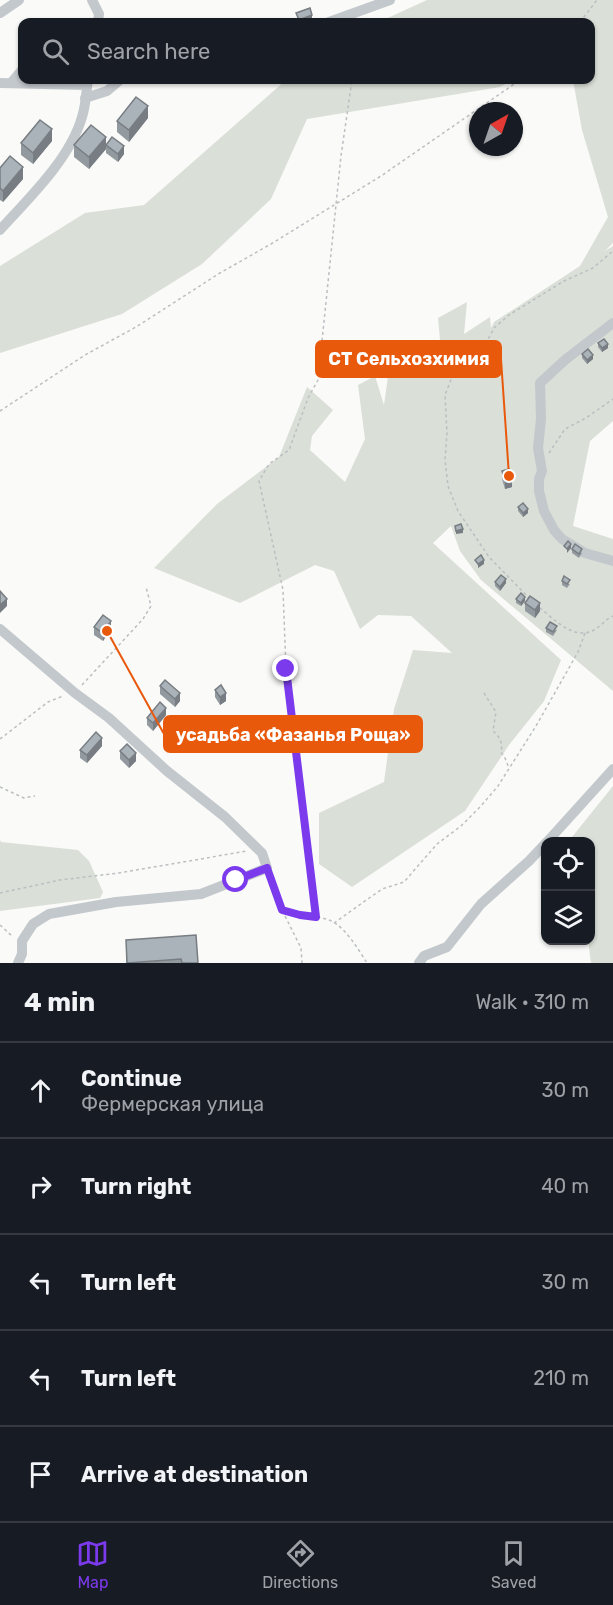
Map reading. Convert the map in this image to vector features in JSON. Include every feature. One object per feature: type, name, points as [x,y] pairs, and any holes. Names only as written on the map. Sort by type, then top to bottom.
[{"type":"street","points":[[0,13],[19,0]]},
{"type":"street","points":[[92,0],[99,18]]},
{"type":"street","points":[[339,18],[390,0]]},
{"type":"street","points":[[12,82],[18,75]]},
{"type":"street","points":[[0,83],[18,82]]},
{"type":"street","points":[[1,227],[39,186],[64,154],[83,116],[88,84]]},
{"type":"street","points":[[86,98],[107,92],[116,84]]},
{"type":"street","points":[[613,323],[565,360],[540,383],[541,419],[538,448],[542,471],[539,479],[540,501],[554,530],[572,547],[613,561]]},
{"type":"street","points":[[0,629],[75,693],[109,718],[167,771],[225,817],[262,853],[267,868],[201,894],[116,902],[49,914],[33,924],[22,941],[22,954],[18,963]]},
{"type":"street","points":[[551,837],[613,769]]},
{"type":"street","points":[[419,963],[424,956],[447,947],[481,904],[541,848]]},
{"type":"path","points":[[583,18],[597,0]]},
{"type":"path","points":[[316,917],[286,669],[283,590],[259,481],[269,464],[289,450],[308,398],[318,380],[336,203],[351,84]]},
{"type":"path","points":[[0,411],[85,355],[136,327],[220,273],[381,176],[514,84]]},
{"type":"path","points":[[531,600],[489,557],[458,511],[448,486],[445,460],[447,433],[445,395],[454,372],[482,351],[494,328],[509,315],[564,281],[593,268],[613,251]]},
{"type":"path","points":[[542,471],[550,450],[565,429],[586,418],[613,399]]},
{"type":"path","points":[[0,739],[48,702],[75,693],[143,619],[151,606],[146,587]]},
{"type":"path","points":[[539,607],[566,629],[585,632],[593,630],[613,616]]},
{"type":"path","points":[[334,923],[382,890],[404,882],[437,844],[461,826],[481,806],[509,769],[536,726],[578,652],[585,632]]},
{"type":"path","points":[[484,693],[496,712],[493,731],[498,736],[502,746],[501,752],[506,758],[509,769]]},
{"type":"path","points":[[0,787],[24,798],[35,796]]},
{"type":"path","points":[[0,893],[60,880],[188,862],[249,851],[256,847]]},
{"type":"path","points":[[267,868],[282,910],[301,948],[302,963]]},
{"type":"path","points":[[282,910],[334,923],[348,937],[367,963]]},
{"type":"path","points":[[0,926],[22,946]]},
{"type":"shaded area","points":[[427,0],[613,0],[613,243],[605,251],[613,246],[613,421],[590,441],[573,526],[613,539],[613,691],[481,580],[460,551],[451,526],[433,543],[561,660],[544,701],[509,745],[465,811],[352,887],[319,864],[319,813],[384,782],[394,709],[413,650],[452,653],[411,616],[378,615],[360,629],[334,571],[315,565],[240,603],[154,568],[217,504],[279,457],[307,387],[333,410],[312,436],[310,450],[345,482],[365,439],[358,385],[375,376],[384,405],[390,362],[407,350],[440,340],[438,318],[467,302],[464,334],[490,317],[491,328],[494,322],[580,266],[608,217],[582,130],[574,84],[595,84],[595,18],[388,18]]},
{"type":"shaded area","points":[[281,84],[505,84],[500,87],[307,119],[271,199],[202,264],[122,314],[0,353],[0,266],[85,213],[144,205]]},
{"type":"shaded area","points":[[613,786],[613,963],[591,963],[589,945],[595,945],[595,837],[572,837]]},
{"type":"shaded area","points":[[0,840],[1,842],[78,850],[89,861],[103,892],[100,898],[0,911]]},
{"type":"building","points":[[310,8],[312,15],[298,18],[296,13]]},
{"type":"building","points":[[136,97],[148,106],[129,130],[117,121]]},
{"type":"building","points":[[40,120],[52,129],[33,153],[21,143]]},
{"type":"building","points":[[91,125],[106,137],[89,157],[74,145]]},
{"type":"building","points":[[112,137],[124,146],[118,154],[106,145]]},
{"type":"building","points":[[10,156],[23,167],[3,191],[0,188],[0,168]]},
{"type":"building","points":[[604,339],[608,344],[602,348],[598,343]]},
{"type":"building","points":[[588,349],[593,355],[587,360],[582,354]]},
{"type":"building","points":[[509,469],[512,479],[505,481],[502,471]]},
{"type":"building","points":[[523,503],[528,509],[523,513],[518,507]]},
{"type":"building","points":[[461,524],[463,529],[456,531],[455,526]]},
{"type":"building","points":[[568,541],[571,544],[567,549],[564,546]]},
{"type":"building","points":[[575,544],[582,549],[579,554],[572,549]]},
{"type":"building","points":[[481,555],[484,560],[478,564],[475,560]]},
{"type":"building","points":[[501,575],[506,579],[500,587],[495,582]]},
{"type":"building","points":[[564,576],[570,580],[567,584],[562,581]]},
{"type":"building","points":[[0,591],[7,599],[0,605]]},
{"type":"building","points":[[521,593],[525,597],[521,603],[516,599]]},
{"type":"building","points":[[530,596],[540,603],[535,610],[525,603]]},
{"type":"building","points":[[103,615],[111,621],[103,633],[94,627]]},
{"type":"building","points":[[550,622],[557,626],[553,632],[546,628]]},
{"type":"building","points":[[165,680],[180,693],[175,699],[160,686]]},
{"type":"building","points":[[221,685],[226,693],[220,697],[215,690]]},
{"type":"building","points":[[160,702],[166,708],[153,723],[147,718]]},
{"type":"building","points":[[229,716],[243,727],[238,734],[224,722]]},
{"type":"building","points":[[96,732],[102,738],[87,755],[80,750]]},
{"type":"building","points":[[127,744],[136,753],[129,760],[120,751]]},
{"type":"building","points":[[196,935],[198,963],[182,963],[181,959],[127,963],[126,940]]},
{"type":"place","name":"СТ Сельхозхимия","points":[[509,476]]},
{"type":"place","name":"усадьба «Фазанья Роща»","points":[[107,631]]},
{"type":"route","points":[[236,880],[267,868],[282,910],[316,917],[286,669]]}]
